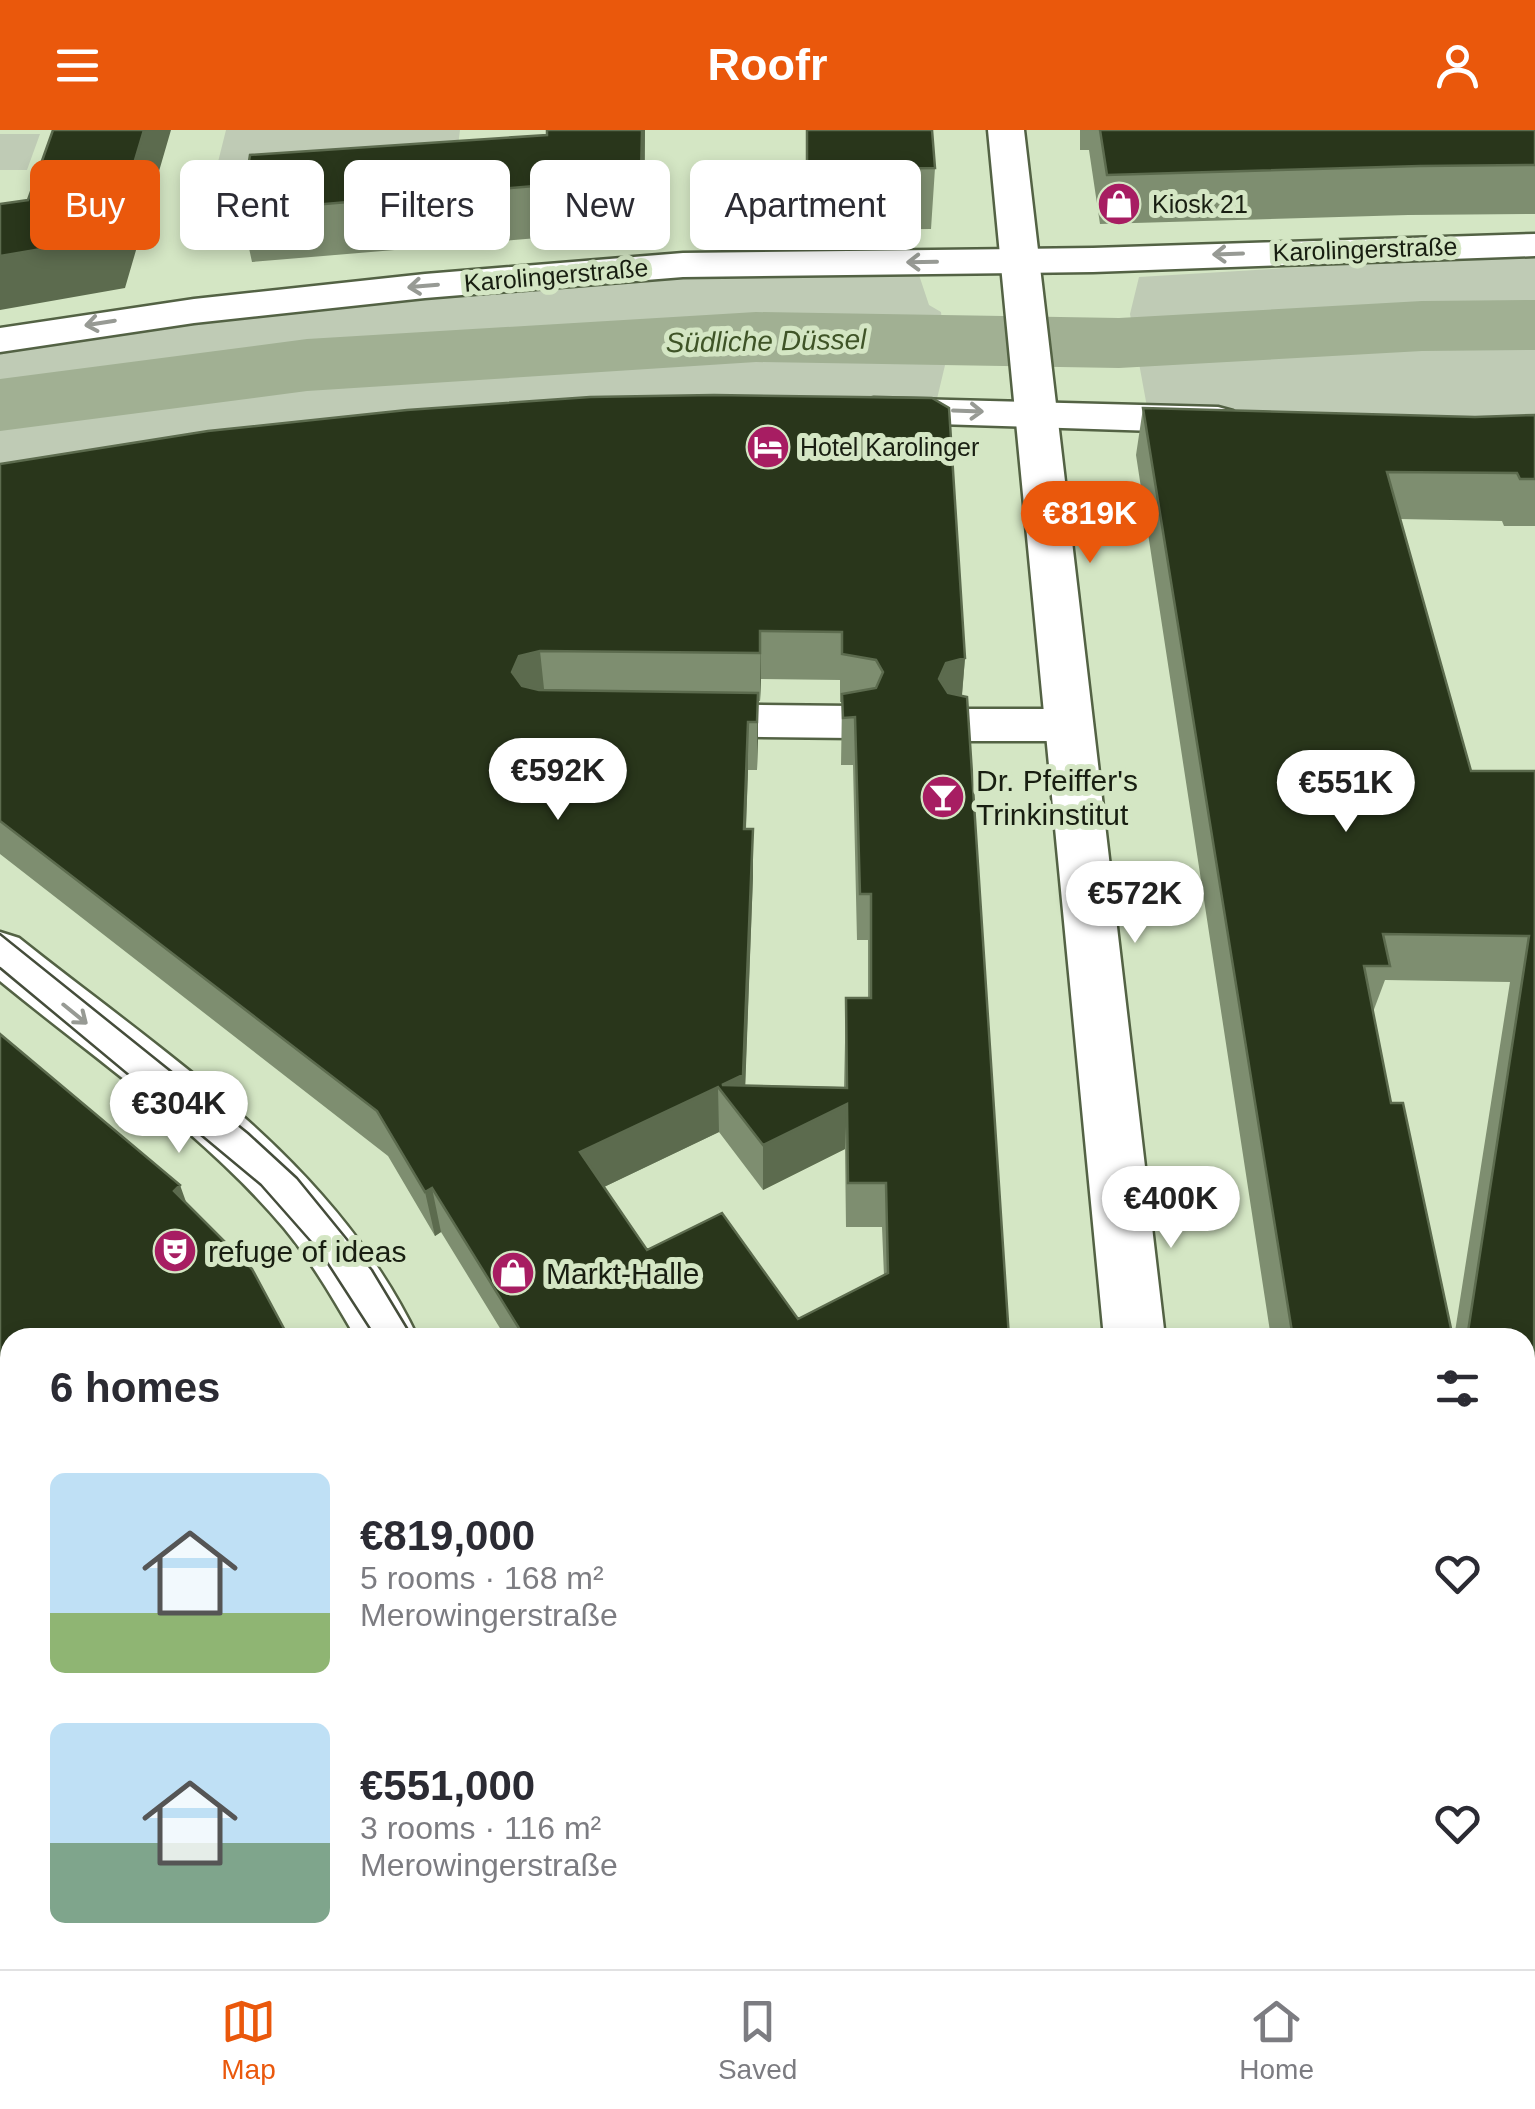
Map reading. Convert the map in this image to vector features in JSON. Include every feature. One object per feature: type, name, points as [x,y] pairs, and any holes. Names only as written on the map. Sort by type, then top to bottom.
[{"type":"street","points":[[1006,130],[1134,1328]]},
{"type":"street","name":"Karolingerstraße","points":[[0,340],[194,310],[683,265],[1535,245]]},
{"type":"street","points":[[826,410],[1254,421]]},
{"type":"street","points":[[641,719],[852,722]]},
{"type":"street","points":[[962,725],[1069,725]]},
{"type":"street","points":[[0,952],[194,1110],[295,1200],[356,1282],[382,1328]]},
{"type":"green space","points":[[226,130],[460,130],[456,160],[344,160],[344,172],[324,172],[324,160],[218,160]]},
{"type":"green space","points":[[0,134],[40,134],[27,170],[0,170]]},
{"type":"green space","points":[[1470,257],[1535,257],[1535,418],[1365,421],[1147,407],[1130,314],[1139,277]]},
{"type":"green space","points":[[917,269],[929,305],[941,312],[946,361],[936,403],[0,471],[0,348],[228,316],[457,294]]},
{"type":"building","points":[[53,130],[144,130],[135,160],[42,160]]},
{"type":"building","points":[[547,130],[642,130],[641,160],[530,160],[530,186],[510,188],[510,160],[344,160],[344,202],[324,204],[324,160],[249,160],[250,155],[547,135]]},
{"type":"building","points":[[807,130],[932,130],[935,168],[921,168],[921,160],[807,160]]},
{"type":"building","points":[[1100,130],[1535,130],[1535,165],[1107,175]]},
{"type":"building","points":[[30,194],[30,250],[35,250],[0,256],[0,204],[28,200]]},
{"type":"building","points":[[714,395],[932,398],[949,408],[965,658],[946,663],[939,679],[948,693],[967,697],[1008,1328],[519,1328],[432,1188],[425,1192],[377,1111],[0,821],[0,464],[208,431],[407,410],[590,397]],"holes":[[[760,631],[842,632],[842,654],[876,660],[883,672],[876,688],[842,694],[843,718],[855,717],[860,894],[871,894],[871,998],[846,998],[847,1088],[722,1085],[743,1075],[753,829],[744,829],[748,722],[757,722],[758,693],[539,690],[522,686],[512,672],[519,656],[540,651],[760,653]],[[718,1087],[763,1145],[847,1104],[848,1183],[886,1183],[888,1273],[798,1319],[722,1213],[647,1250],[580,1152]]]},
{"type":"building","points":[[1143,408],[1475,417],[1535,415],[1535,479],[1520,479],[1517,473],[1387,472],[1471,771],[1535,771],[1534,1328],[1469,1328],[1529,936],[1383,934],[1390,966],[1364,966],[1391,1103],[1403,1103],[1451,1328],[1291,1328]]},
{"type":"building","points":[[0,1034],[180,1185],[174,1191],[252,1269],[284,1328],[0,1328]]},
{"type":"waterway","name":"Südliche Düssel","points":[[0,405],[307,365],[756,337],[1119,343],[1422,326],[1535,325]]},
{"type":"tram line","points":[[0,934],[248,1133],[297,1178],[372,1270],[407,1328]]},
{"type":"tram line","points":[[0,968],[261,1185],[321,1253],[370,1328]]},
{"type":"place","name":"Kiosk 21","points":[[1119,204]]},
{"type":"place","name":"Hotel Karolinger","points":[[768,447]]},
{"type":"place","name":"Dr. Pfeiffer's Trinkinstitut","points":[[943,797]]},
{"type":"place","name":"refuge of ideas","points":[[175,1251]]},
{"type":"place","name":"Markt-Halle","points":[[513,1273]]}]
